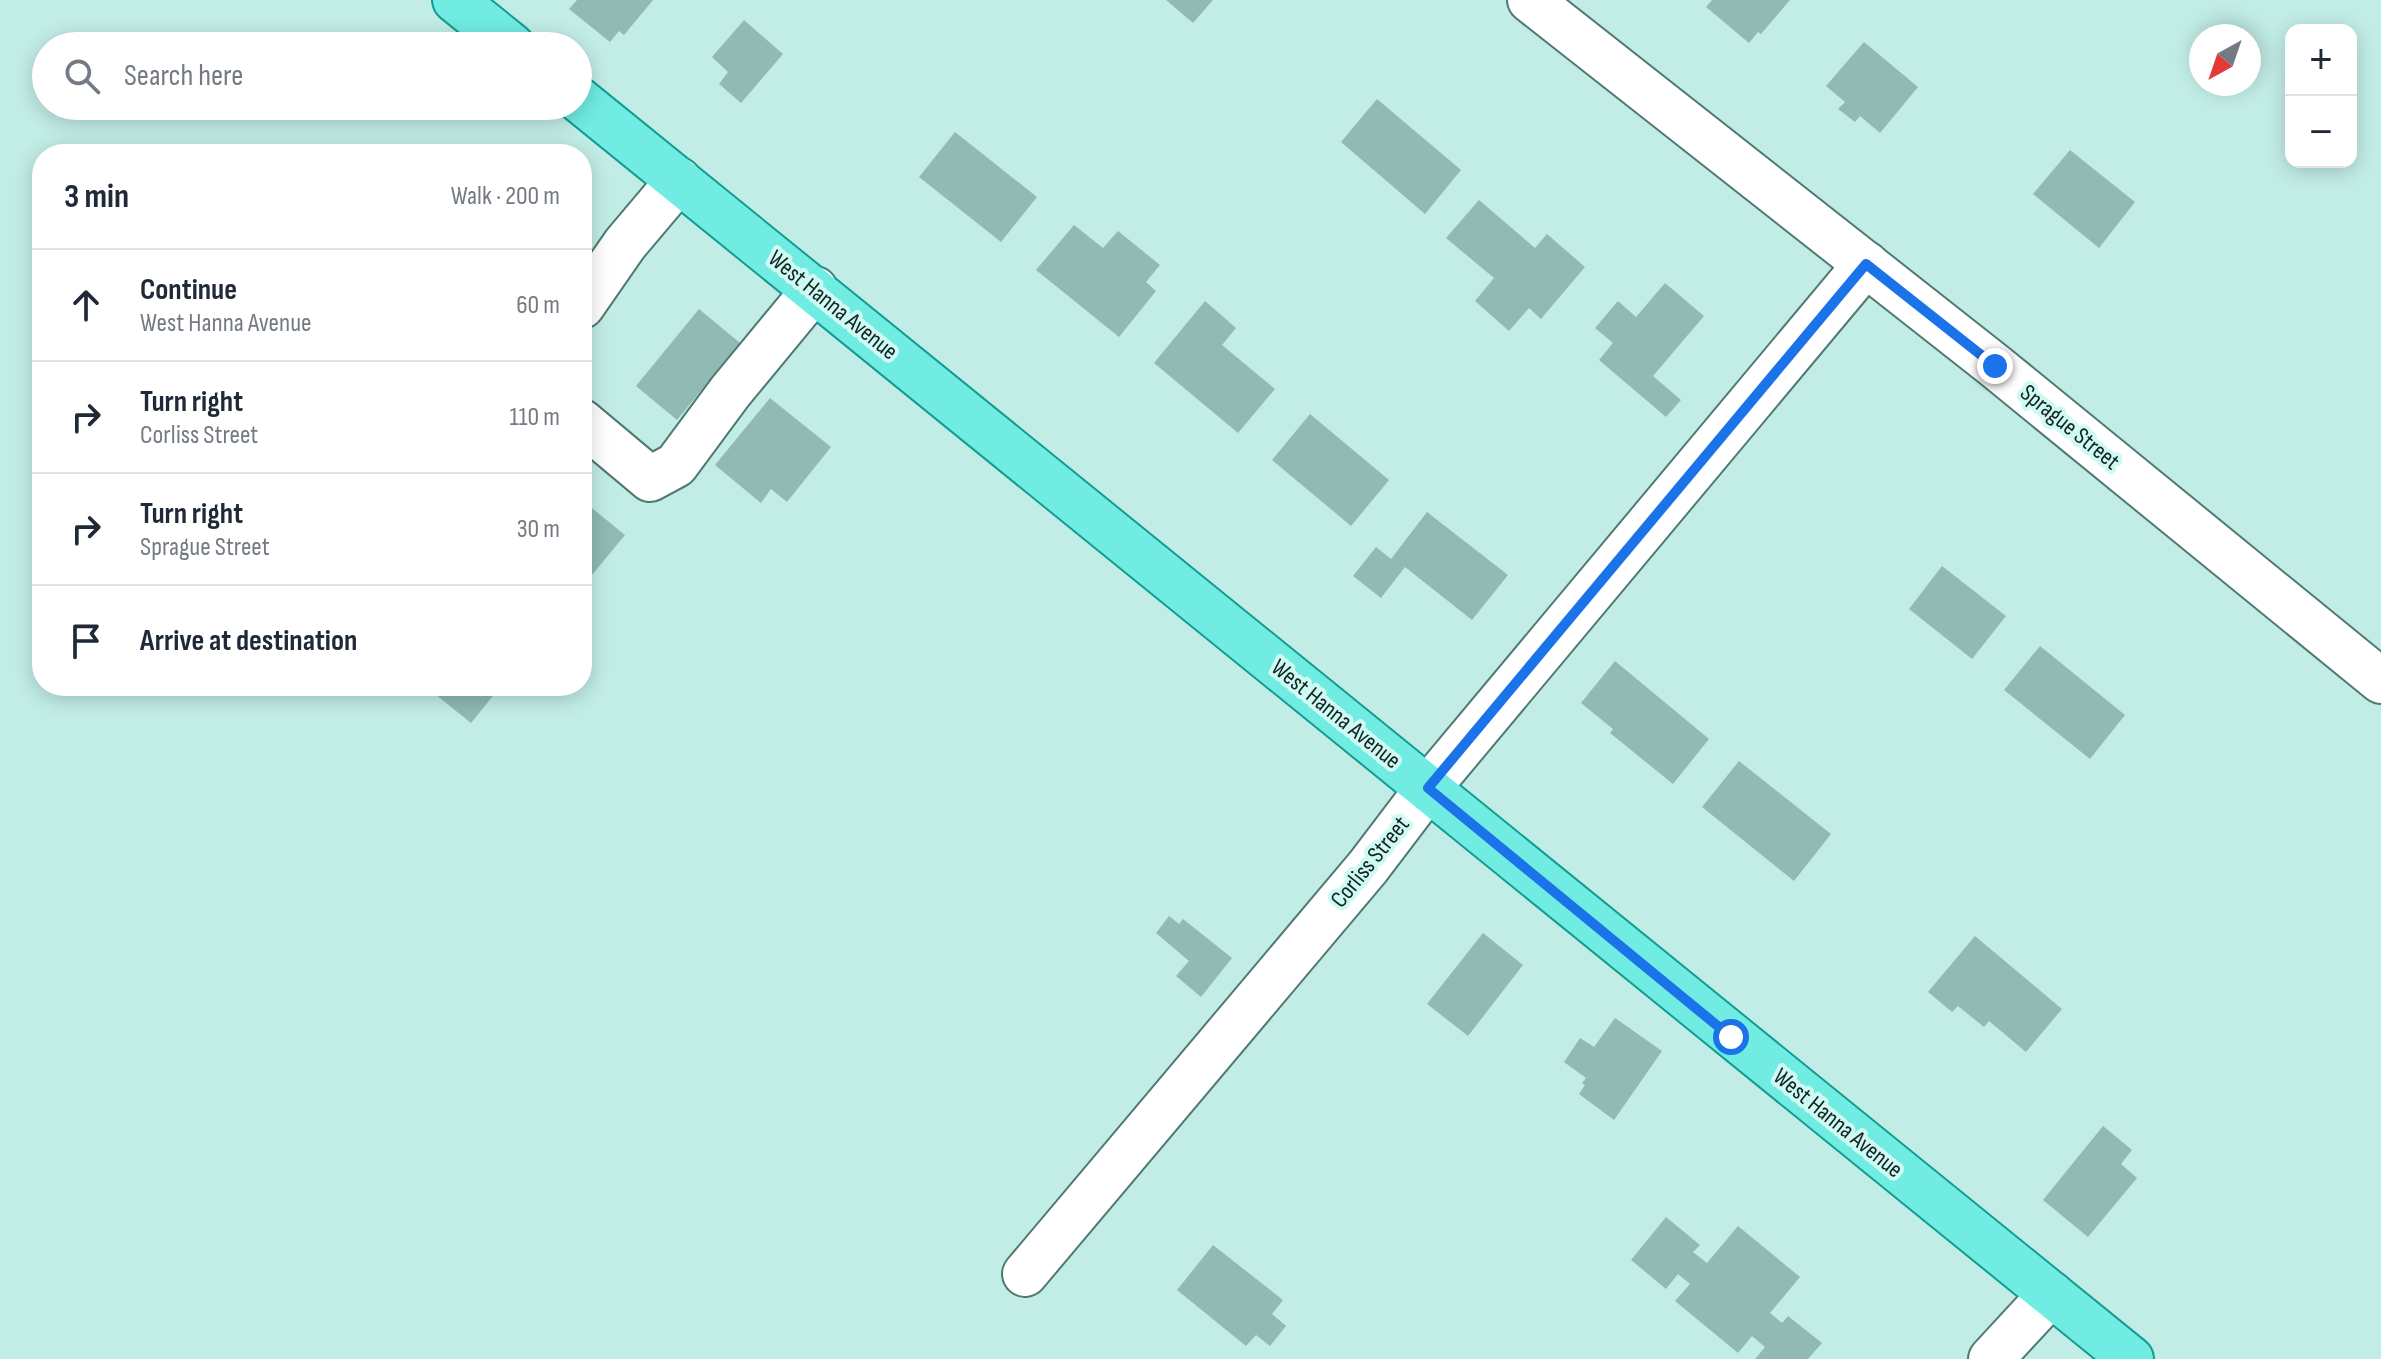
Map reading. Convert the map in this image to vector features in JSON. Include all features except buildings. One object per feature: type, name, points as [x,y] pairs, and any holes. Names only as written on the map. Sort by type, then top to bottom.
[{"type":"main road","points":[[462,2],[496,32]]},
{"type":"main road","name":"West Hanna Avenue","points":[[592,110],[2131,1359]]},
{"type":"street","name":"Sprague Street","points":[[1530,0],[1995,366],[2381,681]]},
{"type":"street","points":[[592,292],[625,244],[679,180]]},
{"type":"street","name":"Corliss Street","points":[[1025,1274],[1368,867],[1428,788],[1866,264]]},
{"type":"street","points":[[592,430],[650,479],[676,465],[730,392],[815,289]]},
{"type":"street","points":[[1991,1359],[2051,1294]]},
{"type":"route","points":[[1731,1037],[1428,788],[1866,264],[1995,366]]}]
